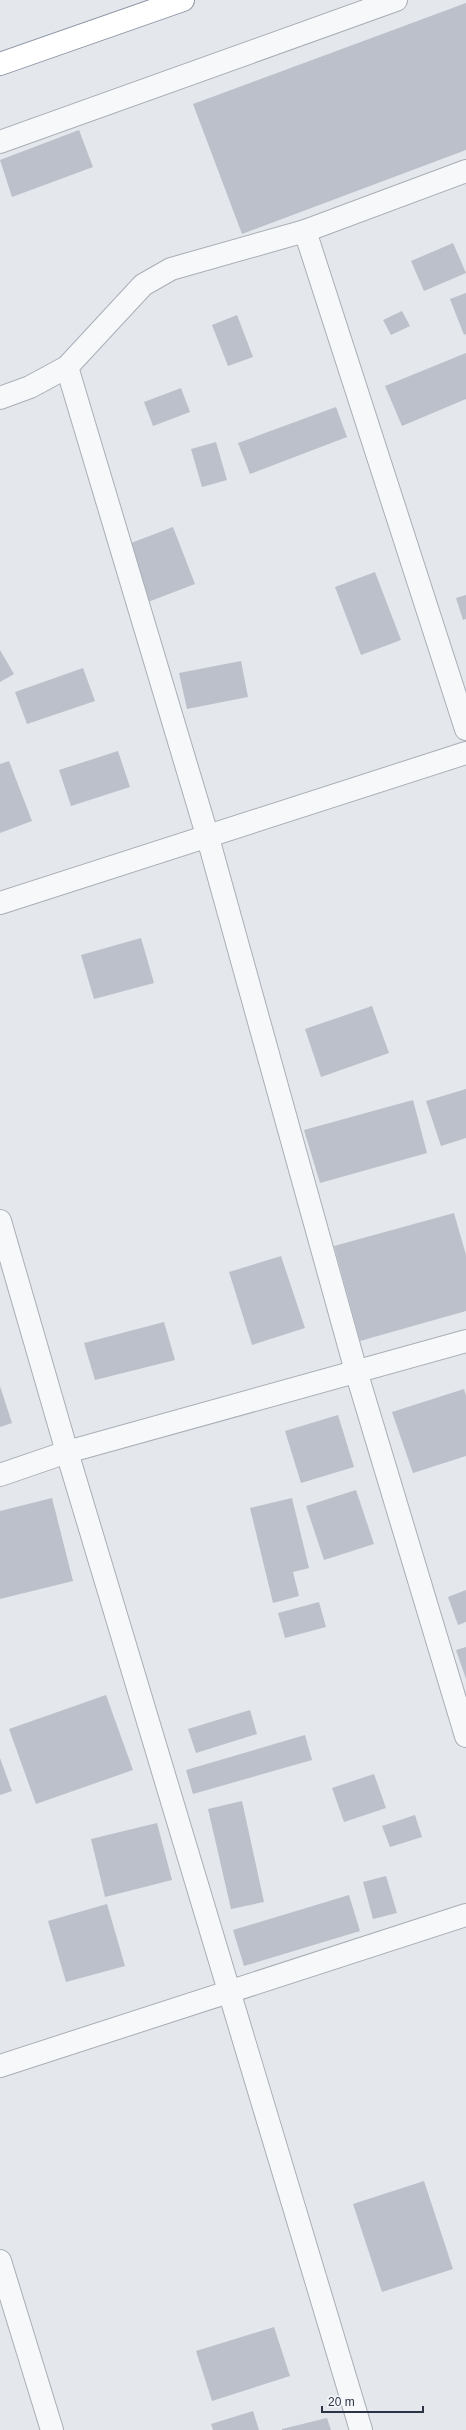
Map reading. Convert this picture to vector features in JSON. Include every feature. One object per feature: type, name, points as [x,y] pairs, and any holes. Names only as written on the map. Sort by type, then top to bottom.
[{"type":"highway","points":[[0,64],[183,0]]},
{"type":"street","points":[[0,142],[396,0]]},
{"type":"street","points":[[0,398],[30,387],[67,367],[143,285],[171,269],[306,231],[466,171]]},
{"type":"street","points":[[306,231],[466,729]]},
{"type":"street","points":[[67,367],[208,838],[356,1371],[466,1736]]},
{"type":"street","points":[[0,904],[208,838],[466,753]]},
{"type":"street","points":[[0,1221],[67,1452],[361,2430]]},
{"type":"street","points":[[0,1474],[67,1452],[466,1341]]},
{"type":"street","points":[[0,2066],[466,1915]]},
{"type":"street","points":[[0,2261],[52,2430]]},
{"type":"building","points":[[466,3],[466,150],[242,234],[193,104]]},
{"type":"building","points":[[79,130],[93,167],[12,197],[0,160]]},
{"type":"building","points":[[453,243],[466,273],[424,291],[411,261]]},
{"type":"building","points":[[466,293],[466,334],[464,335],[450,299]]},
{"type":"building","points":[[402,311],[410,326],[391,335],[383,320]]},
{"type":"building","points":[[237,315],[253,357],[228,366],[212,325]]},
{"type":"building","points":[[466,353],[466,399],[402,426],[385,386]]},
{"type":"building","points":[[181,388],[190,412],[153,426],[144,402]]},
{"type":"building","points":[[336,407],[347,437],[250,474],[238,443]]},
{"type":"building","points":[[216,442],[227,480],[202,487],[191,449]]},
{"type":"building","points":[[173,527],[195,584],[148,602],[126,545]]},
{"type":"building","points":[[375,572],[401,640],[361,655],[335,587]]},
{"type":"building","points":[[466,595],[466,619],[463,620],[456,598]]},
{"type":"building","points":[[0,650],[14,674],[0,682]]},
{"type":"building","points":[[241,661],[248,697],[187,709],[179,673]]},
{"type":"building","points":[[83,668],[95,701],[27,724],[15,692]]},
{"type":"building","points":[[118,751],[130,787],[71,806],[59,770]]},
{"type":"building","points":[[9,761],[32,821],[0,833],[0,764]]},
{"type":"building","points":[[141,938],[154,983],[94,999],[81,955]]},
{"type":"building","points":[[372,1006],[389,1053],[321,1077],[305,1029]]},
{"type":"building","points":[[466,1089],[466,1138],[441,1146],[426,1101]]},
{"type":"building","points":[[413,1100],[427,1153],[320,1183],[304,1130]]},
{"type":"building","points":[[454,1213],[466,1255],[466,1311],[360,1341],[334,1246]]},
{"type":"building","points":[[281,1256],[305,1328],[252,1345],[229,1272]]},
{"type":"building","points":[[164,1322],[175,1360],[95,1380],[84,1343]]},
{"type":"building","points":[[0,1386],[12,1423],[0,1427]]},
{"type":"building","points":[[464,1389],[466,1396],[466,1456],[413,1473],[392,1412]]},
{"type":"building","points":[[338,1415],[354,1467],[301,1483],[285,1431]]},
{"type":"building","points":[[356,1490],[374,1544],[324,1560],[306,1506]]},
{"type":"building","points":[[52,1498],[73,1581],[0,1599],[0,1511]]},
{"type":"building","points":[[292,1498],[309,1568],[293,1572],[299,1596],[273,1603],[250,1508]]},
{"type":"building","points":[[466,1590],[466,1622],[458,1625],[448,1597]]},
{"type":"building","points":[[319,1602],[326,1627],[285,1638],[278,1613]]},
{"type":"building","points":[[466,1647],[466,1679],[456,1650]]},
{"type":"building","points":[[106,1695],[133,1770],[36,1804],[9,1729]]},
{"type":"building","points":[[250,1710],[257,1734],[196,1753],[188,1729]]},
{"type":"building","points":[[305,1735],[312,1760],[193,1794],[186,1770]]},
{"type":"building","points":[[0,1758],[12,1791],[0,1795]]},
{"type":"building","points":[[374,1774],[386,1808],[344,1822],[332,1788]]},
{"type":"building","points":[[242,1801],[264,1902],[231,1909],[208,1809]]},
{"type":"building","points":[[415,1815],[422,1837],[390,1847],[382,1826]]},
{"type":"building","points":[[157,1823],[172,1880],[105,1897],[91,1839]]},
{"type":"building","points":[[386,1876],[397,1913],[373,1919],[363,1882]]},
{"type":"building","points":[[349,1895],[360,1931],[244,1966],[233,1930]]},
{"type":"building","points":[[107,1904],[125,1966],[66,1982],[48,1921]]},
{"type":"building","points":[[424,2181],[453,2269],[382,2292],[353,2204]]},
{"type":"building","points":[[274,2327],[290,2376],[212,2401],[196,2351]]},
{"type":"building","points":[[253,2411],[259,2430],[213,2430],[211,2424]]},
{"type":"building","points":[[327,2418],[331,2430],[282,2430],[282,2429]]}]
